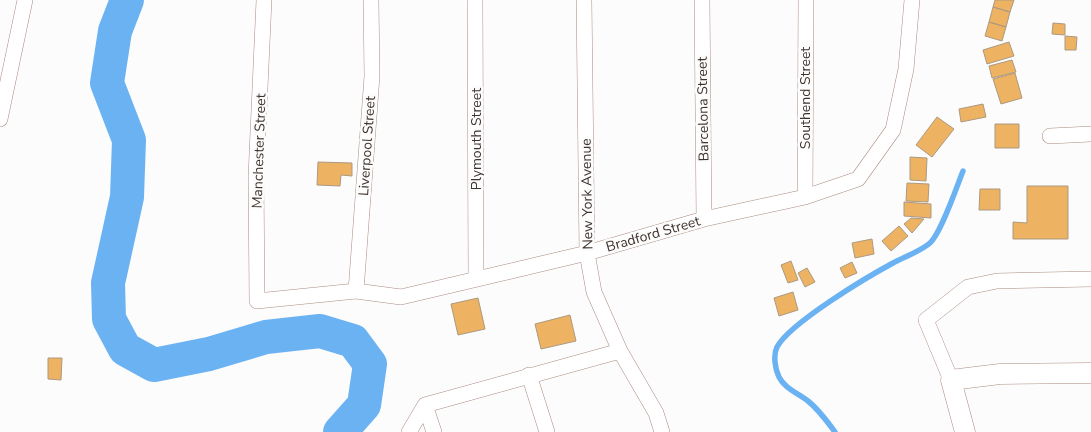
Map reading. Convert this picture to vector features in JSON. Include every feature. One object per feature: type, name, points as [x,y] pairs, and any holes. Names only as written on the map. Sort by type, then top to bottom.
[{"type":"street","points":[[0,119],[6,58],[25,0]]},
{"type":"street","name":"Manchester Street","points":[[257,302],[256,176],[264,0]]},
{"type":"street","name":"Liverpool Street","points":[[356,291],[372,76],[371,0]]},
{"type":"street","name":"Plymouth Street","points":[[475,0],[476,278]]},
{"type":"street","name":"New York Avenue","points":[[584,0],[587,253],[594,292],[620,351],[656,413],[662,432]]},
{"type":"street","name":"Barcelona Street","points":[[702,0],[704,219]]},
{"type":"street","name":"Southend Street","points":[[805,197],[806,0]]},
{"type":"street","name":"Bradford Street","points":[[257,302],[356,291],[401,297],[587,253],[704,219],[805,197],[858,179],[893,130],[906,69],[912,0]]},
{"type":"street","points":[[1050,136],[1091,134]]},
{"type":"street","points":[[965,432],[951,380],[926,320],[968,287],[997,281],[1091,279]]},
{"type":"street","points":[[410,432],[425,405],[620,351]]},
{"type":"street","points":[[951,380],[1000,374],[1091,373]]},
{"type":"street","points":[[528,375],[547,432]]},
{"type":"street","points":[[425,405],[434,432]]},
{"type":"building","points":[[995,0],[1014,0],[1010,12],[993,7]]},
{"type":"building","points":[[993,7],[1010,12],[1006,27],[989,22]]},
{"type":"building","points":[[989,22],[1006,27],[1002,41],[985,36]]},
{"type":"building","points":[[1053,23],[1065,24],[1065,35],[1052,34]]},
{"type":"building","points":[[1065,36],[1077,37],[1076,50],[1065,50]]},
{"type":"building","points":[[1009,42],[1014,56],[987,64],[983,50]]},
{"type":"building","points":[[1012,60],[1016,72],[992,78],[989,66]]},
{"type":"building","points":[[1015,73],[1022,98],[1001,104],[993,79]]},
{"type":"building","points":[[983,104],[986,117],[961,122],[959,109]]},
{"type":"building","points":[[937,117],[954,129],[932,157],[916,145]]},
{"type":"building","points":[[995,124],[1019,124],[1019,148],[995,148]]},
{"type":"building","points":[[910,157],[927,158],[926,181],[910,180]]},
{"type":"building","points":[[318,162],[352,163],[352,176],[341,175],[340,186],[317,185]]},
{"type":"building","points":[[907,183],[929,184],[928,202],[906,201]]},
{"type":"building","points":[[1027,186],[1068,186],[1068,239],[1013,239],[1013,222],[1027,223]]},
{"type":"building","points":[[980,189],[1000,189],[1000,210],[979,210]]},
{"type":"building","points":[[904,202],[931,204],[931,218],[904,216]]},
{"type":"building","points":[[911,218],[924,219],[912,233],[904,224]]},
{"type":"building","points":[[899,226],[908,236],[891,251],[882,241]]},
{"type":"building","points":[[872,239],[874,254],[855,258],[852,243]]},
{"type":"building","points":[[791,261],[798,280],[788,283],[781,265]]},
{"type":"building","points":[[852,262],[857,273],[845,278],[840,268]]},
{"type":"building","points":[[807,268],[815,282],[805,287],[798,273]]},
{"type":"building","points":[[793,292],[798,310],[779,316],[774,298]]},
{"type":"building","points":[[478,298],[485,329],[458,335],[451,304]]},
{"type":"building","points":[[570,315],[576,341],[541,349],[535,324]]},
{"type":"building","points":[[48,358],[62,358],[61,380],[48,379]]},
{"type":"waterway","points":[[127,0],[115,31],[107,83],[129,140],[127,197],[108,283],[109,319],[125,349],[154,365],[209,354],[266,337],[320,331],[353,341],[370,364],[364,405],[340,432]]},
{"type":"waterway","points":[[835,432],[812,404],[788,388],[782,381],[775,362],[777,347],[797,326],[830,301],[930,243],[944,220],[963,171]]}]
